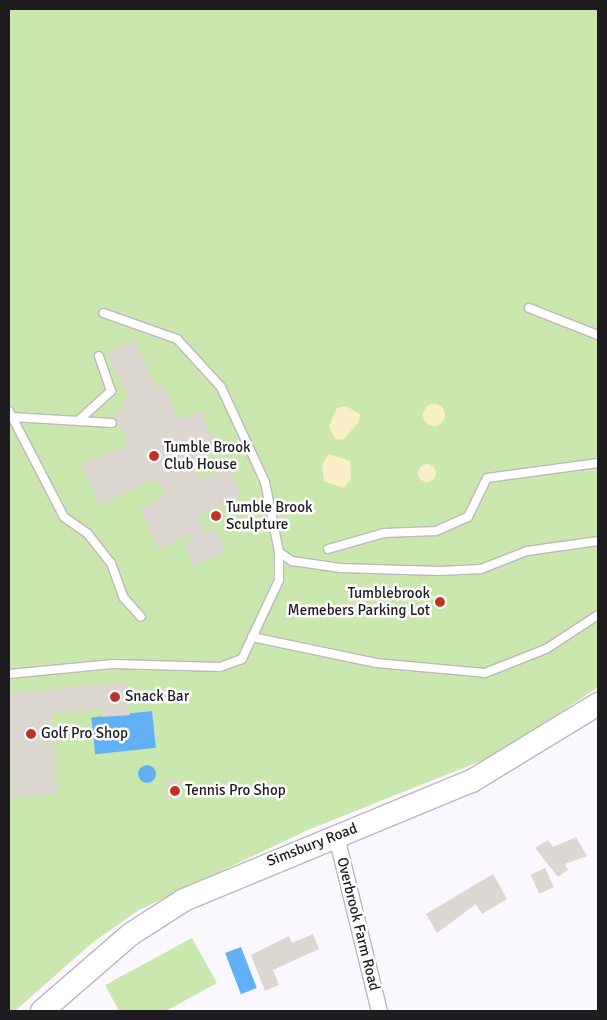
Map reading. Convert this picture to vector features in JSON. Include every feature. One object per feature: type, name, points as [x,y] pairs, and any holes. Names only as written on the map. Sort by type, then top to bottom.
[{"type":"main road","name":"Simsbury Road","points":[[42,1011],[131,934],[184,900],[485,774],[598,704]]},
{"type":"street","name":"Overbrook Farm Road","points":[[336,836],[379,1011]]},
{"type":"lane","points":[[529,308],[598,335]]},
{"type":"lane","points":[[9,674],[113,664],[220,667],[242,659],[279,580],[279,552],[265,482],[221,387],[177,339],[103,313]]},
{"type":"lane","points":[[78,421],[111,390],[99,356]]},
{"type":"lane","points":[[11,415],[112,423]]},
{"type":"lane","points":[[11,415],[64,517],[88,534],[111,563],[124,598],[141,617]]},
{"type":"lane","points":[[328,549],[384,533],[436,531],[468,517],[487,478],[598,463]]},
{"type":"lane","points":[[279,552],[292,561],[340,568],[481,569],[527,551],[598,541]]},
{"type":"lane","points":[[252,637],[376,663],[485,673],[546,649],[598,616]]},
{"type":"green space","points":[[9,9],[598,9],[598,687],[501,753],[308,830],[139,910],[92,943],[15,1011],[9,1011]]},
{"type":"green space","points":[[192,938],[217,983],[166,1011],[119,1011],[105,985]]},
{"type":"sand","points":[[434,404],[442,407],[445,415],[442,423],[434,426],[426,423],[423,415],[426,407]]},
{"type":"sand","points":[[346,406],[360,414],[359,422],[343,440],[335,439],[329,426],[337,408]]},
{"type":"sand","points":[[329,454],[350,461],[351,479],[344,488],[324,481],[322,464]]},
{"type":"sand","points":[[423,464],[431,464],[436,469],[434,480],[423,482],[418,477],[418,469]]},
{"type":"water","points":[[152,711],[156,748],[95,754],[91,717]]},
{"type":"water","points":[[143,765],[151,765],[156,770],[154,781],[143,783],[138,778],[138,770]]},
{"type":"water","points":[[241,947],[257,988],[241,994],[225,953]]},
{"type":"building","name":"Tumble Brook Club House","points":[[135,340],[156,387],[163,384],[179,420],[201,411],[219,450],[192,462],[200,480],[229,467],[242,496],[198,516],[206,533],[216,529],[226,551],[193,566],[184,544],[193,540],[190,534],[158,549],[140,508],[165,496],[157,478],[99,505],[81,465],[128,444],[114,413],[124,409],[121,402],[128,399],[107,352]]},
{"type":"building","name":"Golf Pro Shop","points":[[128,682],[130,715],[102,717],[102,709],[51,714],[58,794],[11,798],[9,693]]},
{"type":"building","name":"Tennis Pro Shop","points":[[170,780],[183,782],[180,801],[167,799]]},
{"type":"building","points":[[576,837],[587,856],[565,864],[568,870],[558,877],[535,848],[548,840],[553,847]]},
{"type":"building","points":[[545,868],[554,887],[539,894],[530,875]]},
{"type":"building","points":[[493,874],[507,899],[482,914],[476,904],[437,933],[426,914]]},
{"type":"building","points":[[313,934],[319,949],[273,970],[279,985],[265,991],[251,955],[289,936],[292,943]]},
{"type":"place","name":"Tumble Brook Club House","points":[[154,456]]},
{"type":"place","name":"Tumble Brook Sculpture","points":[[216,516]]},
{"type":"place","name":"Tumblebrook Memebers Parking Lot","points":[[440,602]]},
{"type":"place","name":"Snack Bar","points":[[115,697]]},
{"type":"place","name":"Golf Pro Shop","points":[[31,734]]},
{"type":"place","name":"Tennis Pro Shop","points":[[175,791]]}]
